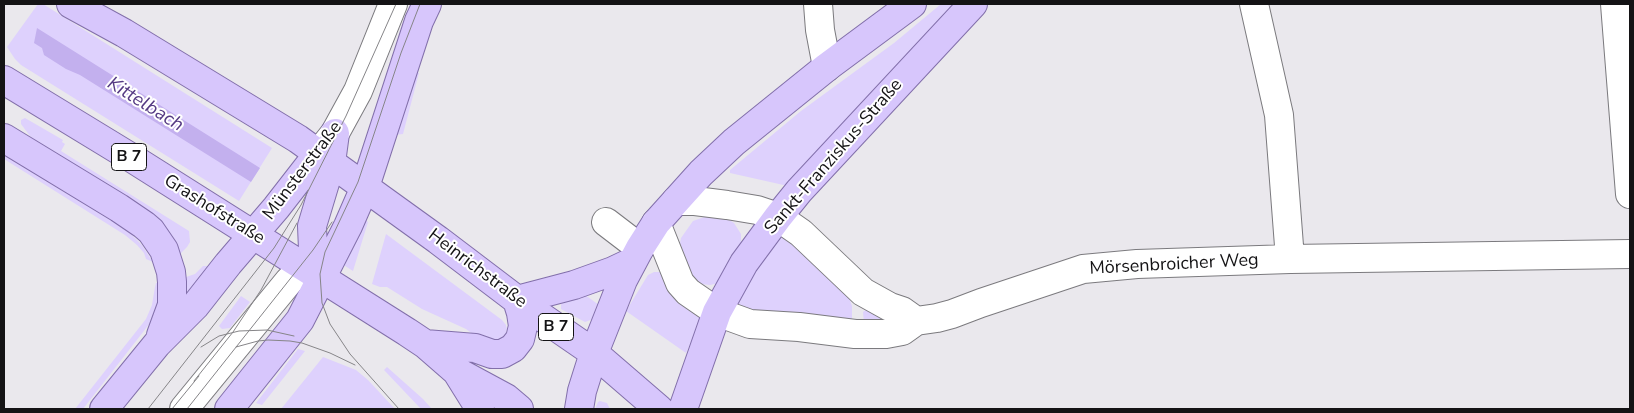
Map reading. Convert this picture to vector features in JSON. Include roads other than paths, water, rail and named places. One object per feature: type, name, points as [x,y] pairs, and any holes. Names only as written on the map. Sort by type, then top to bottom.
[{"type":"main road","name":"B 7","points":[[71,4],[124,32],[298,139],[364,187]]},
{"type":"main road","points":[[95,4],[124,32]]},
{"type":"main road","points":[[313,267],[348,226],[364,187],[427,4]]},
{"type":"main road","points":[[579,409],[582,390],[594,353],[623,280],[656,223],[701,173],[734,142],[827,67],[912,4]]},
{"type":"main road","name":"Sankt-Franziskus-Straße","points":[[683,409],[717,312],[744,263],[798,191],[973,4]]},
{"type":"main road","name":"Grashofstraße","points":[[4,80],[253,235],[313,267]]},
{"type":"main road","points":[[4,138],[132,216],[144,225],[159,242],[164,250],[171,272],[173,293],[172,305],[157,344]]},
{"type":"main road","points":[[237,406],[300,320],[313,267],[312,226],[324,158]]},
{"type":"main road","name":"Münsterstraße","points":[[104,409],[157,344],[195,306],[276,208],[324,158]]},
{"type":"main road","name":"Heinrichstraße","points":[[364,187],[517,300],[594,353],[659,409]]},
{"type":"main road","points":[[425,344],[475,348],[492,354],[502,354],[513,348],[520,339],[522,326],[517,300],[574,285],[613,271],[636,255]]},
{"type":"main road","name":"B 7","points":[[313,267],[425,344],[456,371],[506,398],[519,409]]},
{"type":"main road","points":[[456,371],[480,409]]},
{"type":"main road","points":[[617,373],[635,409]]},
{"type":"street","name":"Münsterstraße","points":[[324,158],[358,90],[393,4]]},
{"type":"street","points":[[818,4],[820,30],[827,67]]},
{"type":"street","points":[[1254,4],[1279,115],[1290,259]]},
{"type":"street","points":[[1615,4],[1630,194]]},
{"type":"street","points":[[676,201],[727,205],[756,210],[778,217],[801,232],[862,292],[890,307],[902,311],[916,321]]},
{"type":"street","points":[[606,222],[636,255]]},
{"type":"street","name":"Mörsenbroicher Weg","points":[[656,223],[680,283],[688,292],[717,312],[750,324],[799,327],[853,341],[902,331],[916,321],[952,314],[1083,269],[1137,264],[1290,259],[1630,254]]},
{"type":"street","points":[[184,409],[289,281],[313,267]]},
{"type":"street","points":[[853,341],[862,292]]},
{"type":"street","name":"Mörsenbroicher Weg","points":[[696,369],[712,359],[718,346],[732,331],[750,324]]},
{"type":"water","name":"Kittelbach","points":[[37,28],[260,168],[251,182],[80,75],[66,69],[44,55],[42,48],[34,43]]},
{"type":"tram line","points":[[148,409],[274,248],[301,205],[346,116],[396,4]]},
{"type":"tram line","points":[[399,409],[350,354],[330,324],[322,303],[320,274],[325,252],[358,182],[401,53],[420,4]]},
{"type":"tram line","points":[[187,409],[313,250],[332,222]]},
{"type":"tram line","points":[[194,381],[233,332],[261,290],[297,223]]},
{"type":"tram line","points":[[201,347],[219,336],[239,331],[267,330],[294,336]]},
{"type":"tram line","points":[[236,347],[258,341],[290,341],[302,343],[330,353],[355,365]]},
{"type":"tram line","points":[[172,409],[199,376]]}]
